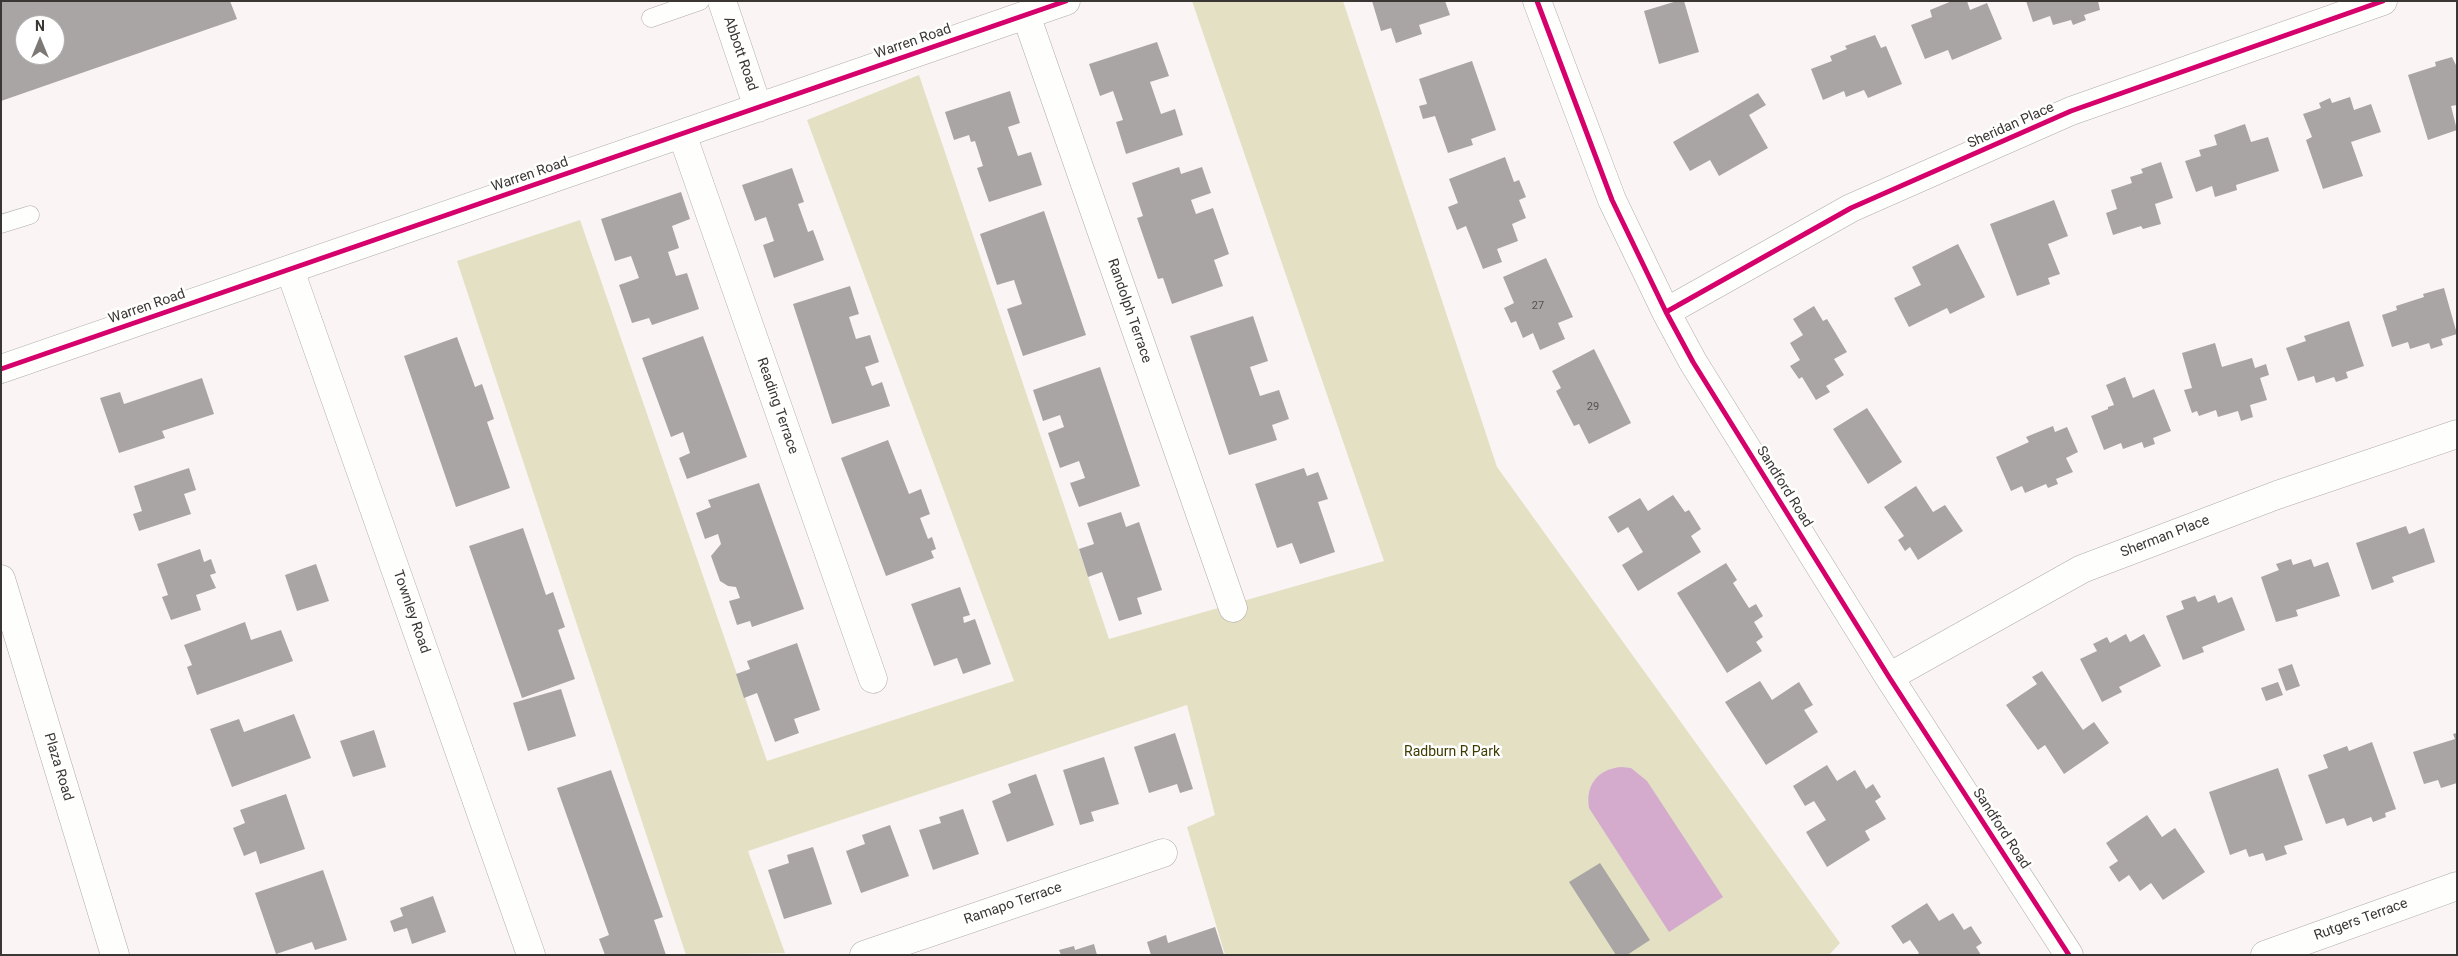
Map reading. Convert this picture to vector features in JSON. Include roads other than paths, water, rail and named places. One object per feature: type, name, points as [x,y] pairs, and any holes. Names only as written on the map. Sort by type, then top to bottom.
[{"type":"street","name":"Abbott Road","points":[[722,1],[758,108]]},
{"type":"street","name":"Warren Road","points":[[1,370],[1066,1]]},
{"type":"street","name":"Sandford Road","points":[[1537,1],[1612,200],[1666,312],[1693,362],[1889,677],[2069,955]]},
{"type":"street","name":"Sheridan Place","points":[[1666,312],[1851,208],[2071,111],[2383,1]]},
{"type":"street","name":"Randolph Terrace","points":[[1026,15],[1233,608]]},
{"type":"street","name":"Reading Terrace","points":[[682,134],[872,679]]},
{"type":"street","name":"Townley Road","points":[[290,270],[531,955]]},
{"type":"street","name":"Sherman Place","points":[[1889,677],[2082,568],[2277,495],[2457,434]]},
{"type":"street","name":"Plaza Road","points":[[1,580],[115,955]]},
{"type":"street","name":"Ramapo Terrace","points":[[864,955],[1163,852]]},
{"type":"street","name":"Rutgers Terrace","points":[[2265,955],[2457,886]]},
{"type":"lane","points":[[651,18],[700,1]]},
{"type":"lane","points":[[1,224],[30,215]]},
{"type":"park label","name":"Radburn R Park","points":[[1452,752]]}]
